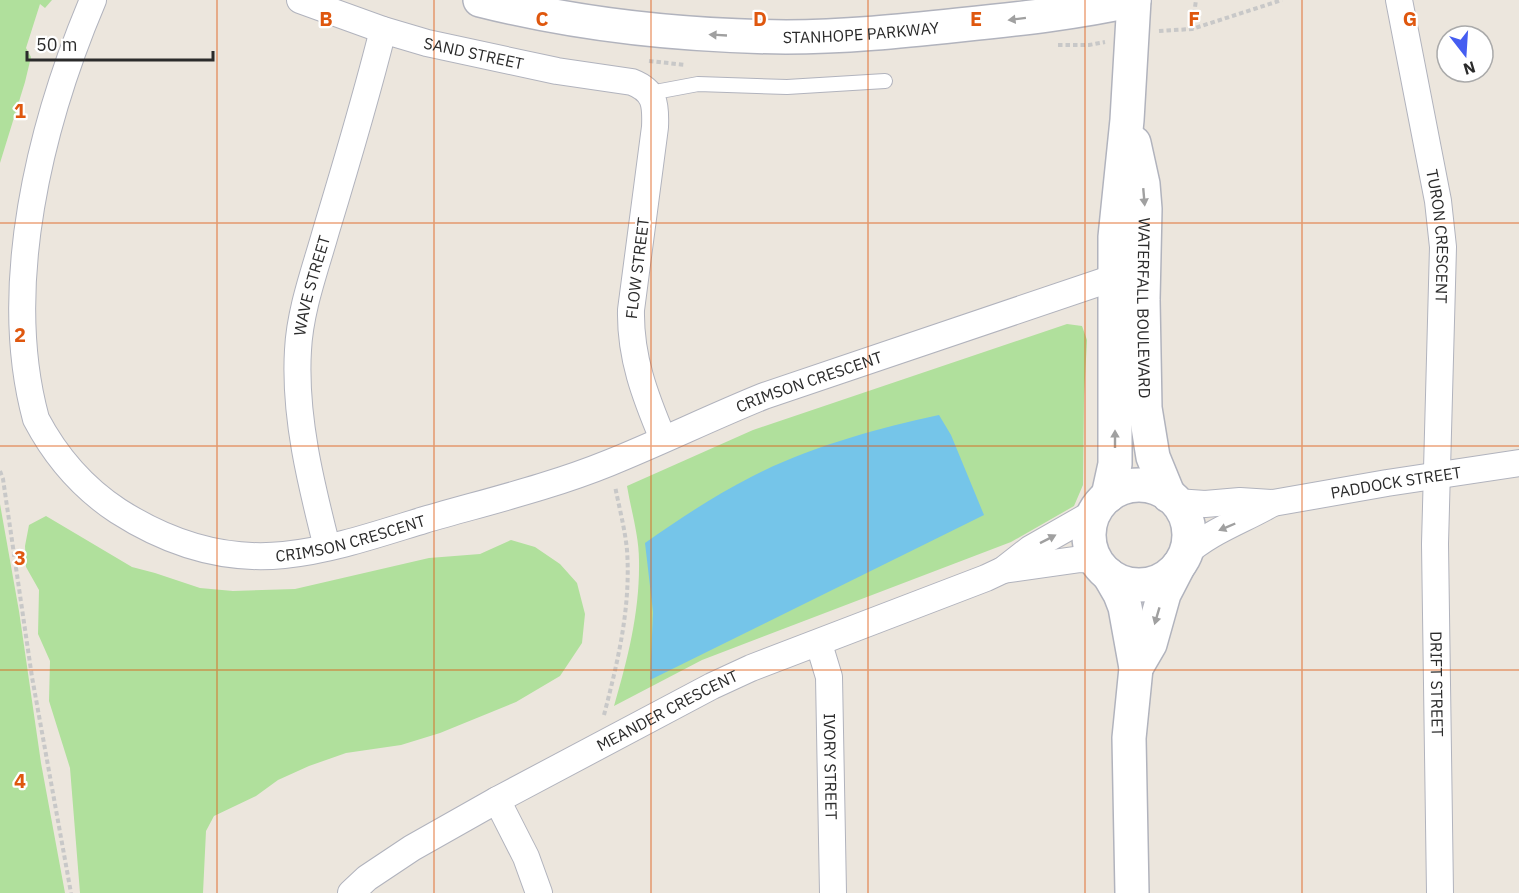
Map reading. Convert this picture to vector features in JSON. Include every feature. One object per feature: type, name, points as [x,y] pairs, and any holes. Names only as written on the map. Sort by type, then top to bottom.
[{"type":"street","name":"CRIMSON CRESCENT","points":[[93,0],[61,76],[23,191],[13,245],[8,306],[9,336],[19,381],[29,406],[54,450],[88,489],[115,509],[150,530],[185,544],[229,554],[281,555],[327,547],[609,464],[764,396],[1113,278]]},
{"type":"street","name":"SAND STREET","points":[[300,0],[383,30],[493,58],[557,71],[632,82],[642,86],[650,93]]},
{"type":"street","name":"STANHOPE PARKWAY","points":[[480,0],[530,11],[631,27],[709,34],[788,37],[878,32],[1006,20],[1076,12],[1134,0]]},
{"type":"street","name":"WATERFALL BOULEVARD","points":[[1101,504],[1115,464],[1113,278],[1127,120],[1134,0]]},
{"type":"street","name":"TURON CRESCENT","points":[[1399,0],[1442,227],[1436,475]]},
{"type":"street","name":"WAVE STREET","points":[[327,547],[315,498],[300,413],[298,348],[305,305],[383,30]]},
{"type":"street","name":"FLOW STREET","points":[[650,93],[654,103],[655,127],[630,310],[630,326],[640,383],[663,439]]},
{"type":"street","name":"WATERFALL BOULEVARD","points":[[1127,120],[1137,152],[1145,209],[1143,300],[1145,408],[1153,457],[1172,499]]},
{"type":"street","name":"PADDOCK STREET","points":[[1172,499],[1205,504],[1240,501],[1273,503],[1519,463]]},
{"type":"street","name":"DRIFT STREET","points":[[1436,475],[1440,893]]},
{"type":"street","points":[[1132,893],[1129,738],[1136,668],[1125,607],[1120,594],[1102,568],[1089,541],[1089,531],[1101,504],[1116,491],[1134,486],[1152,488],[1172,499],[1182,510],[1188,528],[1187,546],[1164,594],[1150,644],[1136,668]]},
{"type":"street","name":"PADDOCK STREET","points":[[1182,559],[1211,534],[1273,503]]},
{"type":"street","name":"MEANDER CRESCENT","points":[[1003,570],[1030,549],[1059,534],[1101,504]]},
{"type":"street","name":"MEANDER CRESCENT","points":[[351,893],[367,878],[412,849],[497,800],[712,686],[751,668],[819,644],[1003,570],[1081,559],[1102,568]]},
{"type":"street","points":[[1102,568],[1127,584],[1147,584],[1166,577],[1182,559]]},
{"type":"street","name":"IVORY STREET","points":[[819,644],[829,677],[833,893]]},
{"type":"street","points":[[497,800],[526,857],[539,893]]},
{"type":"lane","points":[[650,93],[698,84],[786,87],[885,81]]},
{"type":"path","points":[[1192,29],[1196,0]]},
{"type":"path","points":[[1166,30],[1192,29],[1282,0]]},
{"type":"path","points":[[1075,44],[1095,44]]},
{"type":"path","points":[[609,464],[623,525],[627,571],[625,624],[602,720],[613,740]]},
{"type":"path","points":[[0,471],[32,677],[71,893]]},
{"type":"green space","points":[[0,0],[52,0],[45,8],[40,4],[26,48],[31,57],[25,82],[0,163]]},
{"type":"green space","points":[[1067,324],[1082,326],[1087,340],[1083,485],[1074,506],[1011,542],[702,660],[614,706],[632,634],[639,579],[638,542],[627,486],[753,430]]},
{"type":"green space","points":[[0,504],[19,611],[41,763],[65,893],[0,893]]},
{"type":"green space","points":[[46,516],[132,567],[200,588],[233,591],[295,589],[429,558],[480,554],[511,540],[535,547],[560,564],[577,583],[585,614],[582,643],[560,676],[516,702],[440,733],[401,745],[346,753],[309,766],[278,780],[256,796],[214,816],[206,831],[203,893],[80,893],[70,768],[49,701],[50,661],[38,634],[39,590],[26,567],[25,546],[29,525]]},
{"type":"water","points":[[939,415],[951,435],[984,515],[650,680],[653,612],[645,543],[710,500],[773,466],[843,440]]}]
